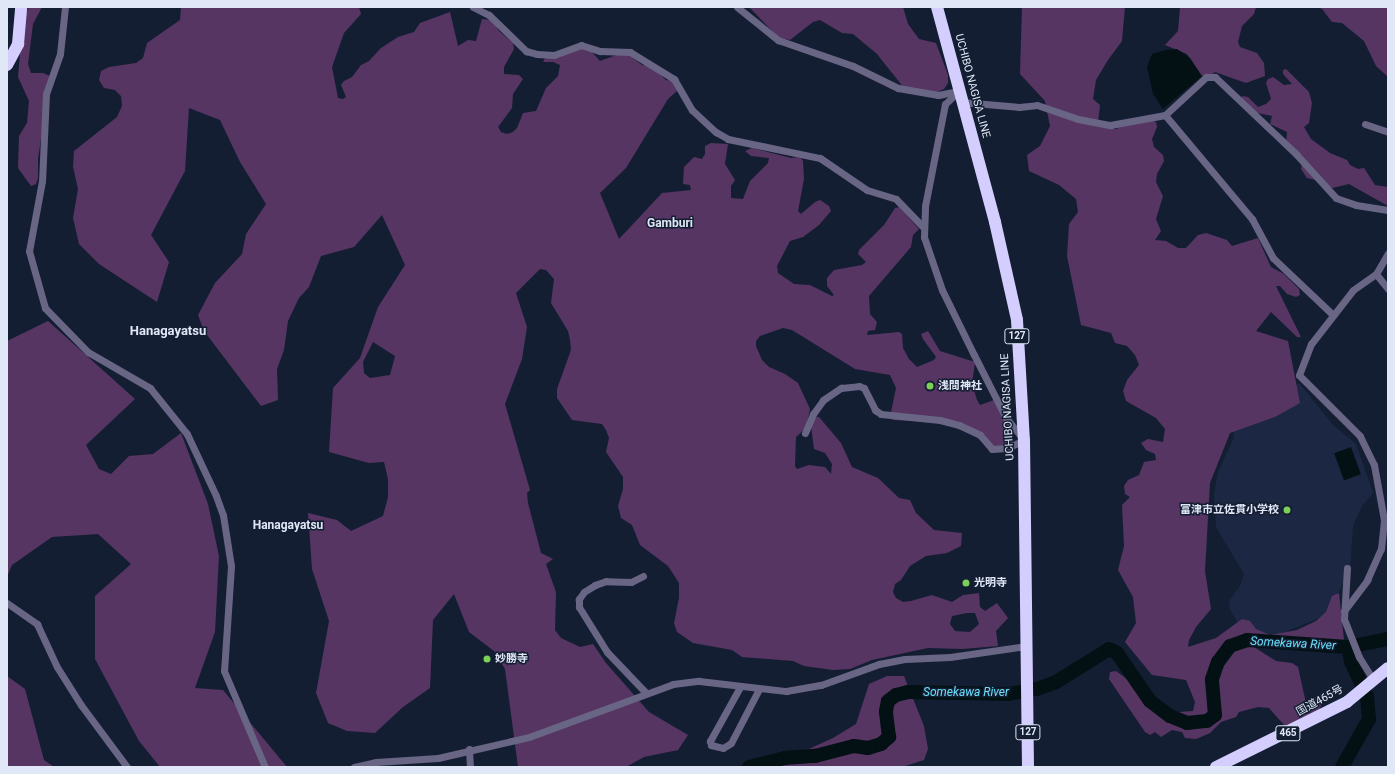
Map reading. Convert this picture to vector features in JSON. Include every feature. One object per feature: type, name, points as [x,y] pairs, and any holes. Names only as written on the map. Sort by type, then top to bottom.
[{"type":"highway","points":[[7,65],[18,44],[21,7]]},
{"type":"highway","name":"UCHIBO NAGISA LINE","points":[[937,7],[995,222],[1015,312],[1024,440],[1028,767]]},
{"type":"highway","name":"国道465号","points":[[1222,766],[1329,713],[1357,694],[1388,668]]},
{"type":"street","points":[[65,7],[60,54],[46,94],[42,181],[29,251],[45,308],[88,352],[150,388],[188,434],[216,496],[222,515],[231,566],[224,670],[265,767]]},
{"type":"street","points":[[473,7],[489,15],[526,50],[537,54],[554,55],[581,45],[600,51],[630,52],[674,79],[692,110],[722,136],[749,145],[820,158],[867,190],[896,199],[923,227]]},
{"type":"street","points":[[737,7],[778,40],[853,66],[898,88],[938,95],[961,96],[1019,107],[1037,104],[1078,119],[1110,126],[1165,115],[1203,80],[1215,77],[1290,149],[1336,198],[1356,205],[1388,210]]},
{"type":"street","points":[[805,433],[812,423],[813,414],[823,400],[841,388],[859,386],[864,388],[875,410],[881,414],[940,420],[959,425],[980,435],[992,449],[1007,448],[1024,440],[1006,418],[942,290],[923,227],[945,104],[961,96]]},
{"type":"street","points":[[1165,115],[1252,219],[1273,258],[1333,315]]},
{"type":"street","points":[[1365,124],[1388,132]]},
{"type":"street","points":[[1344,611],[1367,580],[1381,549],[1384,520],[1374,465],[1366,446],[1351,426],[1299,375],[1311,344],[1353,290],[1376,274],[1388,253]]},
{"type":"street","points":[[1376,274],[1388,289]]},
{"type":"street","points":[[1347,568],[1344,619],[1371,683]]},
{"type":"street","points":[[643,576],[631,582],[606,581],[595,585],[584,592],[579,599],[579,607],[607,652],[646,693]]},
{"type":"street","points":[[7,603],[37,624],[57,667],[81,705],[127,767]]},
{"type":"street","points":[[354,767],[376,762],[438,758],[469,749],[529,737],[673,684],[700,681],[740,687],[786,691],[821,685],[879,664],[905,659],[950,657],[1026,646]]},
{"type":"street","points":[[740,687],[710,741],[711,745],[723,748],[731,743],[759,689]]},
{"type":"street","points":[[469,749],[470,767]]},
{"type":"shaded area","points":[[29,7],[42,7],[33,24],[28,64],[31,73],[43,73],[50,76],[38,159],[38,178],[36,184],[31,186],[18,168],[19,136],[27,123],[29,101],[18,77],[23,20]]},
{"type":"shaded area","points":[[181,7],[359,7],[361,14],[344,33],[332,67],[338,98],[343,99],[346,97],[341,85],[344,81],[352,77],[361,65],[369,61],[381,48],[398,37],[414,32],[420,23],[450,12],[458,46],[468,40],[476,41],[482,19],[492,20],[499,31],[513,43],[514,49],[504,67],[504,74],[519,75],[523,79],[513,94],[512,108],[498,127],[501,132],[507,134],[513,132],[517,128],[523,113],[536,111],[546,88],[558,76],[560,65],[553,62],[543,62],[545,58],[577,48],[589,49],[600,61],[622,53],[629,55],[642,65],[652,67],[666,80],[672,81],[678,90],[668,99],[626,168],[600,193],[619,239],[662,193],[691,190],[690,185],[683,184],[684,167],[694,157],[702,159],[705,154],[705,146],[711,143],[728,144],[725,164],[735,180],[731,186],[731,198],[743,199],[750,181],[768,163],[769,158],[751,156],[745,151],[752,148],[791,158],[800,157],[803,161],[804,179],[798,211],[801,214],[815,202],[820,200],[829,206],[831,211],[819,225],[803,237],[790,241],[777,266],[778,273],[794,284],[810,285],[832,296],[834,295],[827,286],[827,278],[834,270],[862,265],[866,262],[858,254],[859,250],[884,225],[895,208],[899,207],[919,229],[913,235],[911,247],[869,296],[870,314],[877,322],[875,330],[868,331],[867,335],[899,332],[902,334],[903,348],[909,359],[917,367],[934,360],[936,357],[921,334],[928,331],[940,351],[975,362],[972,384],[977,400],[980,405],[997,399],[1013,437],[1012,443],[998,450],[978,433],[957,423],[893,420],[890,417],[896,388],[890,375],[855,369],[792,330],[783,328],[760,336],[756,341],[756,346],[762,360],[769,367],[785,374],[798,383],[810,409],[806,428],[796,437],[795,466],[797,469],[809,465],[825,467],[831,474],[832,464],[825,453],[814,449],[811,426],[815,417],[819,417],[841,443],[852,467],[878,478],[899,498],[910,500],[916,513],[934,530],[962,533],[961,546],[947,553],[926,556],[910,566],[901,580],[895,584],[893,592],[896,598],[903,602],[932,595],[952,602],[963,595],[979,593],[980,607],[985,611],[997,603],[1008,618],[996,631],[998,646],[962,649],[928,648],[872,660],[850,669],[833,670],[804,666],[793,661],[742,657],[732,650],[693,643],[677,632],[674,623],[679,598],[679,583],[668,566],[640,545],[632,525],[621,518],[618,506],[623,489],[623,477],[606,452],[609,438],[606,430],[602,424],[572,420],[557,398],[557,389],[571,350],[570,340],[568,331],[551,303],[554,279],[546,270],[540,269],[516,293],[527,327],[522,359],[505,404],[530,490],[527,493],[528,503],[541,553],[553,559],[546,564],[556,592],[555,630],[561,638],[580,647],[593,644],[606,663],[649,712],[688,735],[678,750],[644,757],[626,767],[518,767],[505,669],[494,651],[469,632],[454,594],[433,620],[430,688],[403,707],[375,733],[347,731],[328,723],[316,693],[329,621],[312,569],[308,513],[337,520],[351,531],[383,516],[388,497],[388,479],[384,462],[369,463],[329,452],[333,388],[360,358],[378,307],[405,265],[382,215],[354,247],[321,256],[309,287],[299,298],[288,321],[284,350],[277,369],[278,400],[261,406],[204,331],[198,315],[215,283],[242,254],[246,234],[266,204],[240,162],[220,120],[189,108],[185,171],[151,235],[169,262],[157,302],[99,264],[79,244],[73,218],[78,189],[73,167],[74,151],[117,117],[122,106],[121,96],[115,90],[104,88],[99,80],[101,71],[109,67],[136,63],[143,58],[147,43],[180,20]],"holes":[[[373,342],[395,356],[390,375],[370,378],[364,373],[363,362]],[[975,613],[979,624],[970,632],[955,631],[950,624],[952,616]]]},
{"type":"shaded area","points":[[749,7],[903,7],[908,24],[919,39],[936,43],[948,75],[948,83],[944,89],[935,93],[904,88],[877,54],[853,34],[842,33],[820,20],[813,22],[790,40],[779,38]]},
{"type":"shaded area","points":[[1022,7],[1125,7],[1122,41],[1096,80],[1093,99],[1100,105],[1098,123],[1110,128],[1117,129],[1119,125],[1150,120],[1156,122],[1157,127],[1152,139],[1154,147],[1163,155],[1164,161],[1157,174],[1156,182],[1163,196],[1156,219],[1161,231],[1155,240],[1166,241],[1178,248],[1186,248],[1198,235],[1206,233],[1227,240],[1232,246],[1258,238],[1271,267],[1284,274],[1299,289],[1300,295],[1296,297],[1287,294],[1280,286],[1276,286],[1301,337],[1297,337],[1271,312],[1256,331],[1288,341],[1300,403],[1275,417],[1230,433],[1210,483],[1205,571],[1211,609],[1196,627],[1189,640],[1188,647],[1216,638],[1242,619],[1250,621],[1256,629],[1270,635],[1297,630],[1316,621],[1326,612],[1332,596],[1339,593],[1344,640],[1339,646],[1290,649],[1254,647],[1276,661],[1292,663],[1298,667],[1306,703],[1323,693],[1327,694],[1319,710],[1294,724],[1285,726],[1269,708],[1258,707],[1239,712],[1236,717],[1221,722],[1210,733],[1196,739],[1185,738],[1182,732],[1172,730],[1161,737],[1155,732],[1150,735],[1145,732],[1109,679],[1110,672],[1116,671],[1167,709],[1179,712],[1193,711],[1195,702],[1186,680],[1152,675],[1125,642],[1136,623],[1133,597],[1118,570],[1124,546],[1122,505],[1130,497],[1125,494],[1124,486],[1128,480],[1139,475],[1144,462],[1156,460],[1155,454],[1146,450],[1141,443],[1148,439],[1163,442],[1165,429],[1156,418],[1126,401],[1123,391],[1127,380],[1139,365],[1135,355],[1127,346],[1115,343],[1111,333],[1081,325],[1067,256],[1069,224],[1078,212],[1076,199],[1059,185],[1029,171],[1027,155],[1040,146],[1050,126],[1045,101],[1020,74]]},
{"type":"shaded area","points":[[1180,7],[1256,7],[1254,14],[1242,26],[1238,42],[1240,47],[1257,53],[1264,63],[1265,76],[1246,83],[1215,72],[1210,76],[1200,76],[1187,54],[1165,45],[1178,31]]},
{"type":"shaded area","points":[[1317,7],[1388,7],[1388,77],[1376,66],[1364,41],[1342,23],[1332,22],[1322,9]]},
{"type":"shaded area","points":[[1177,49],[1190,58],[1202,76],[1163,109],[1153,94],[1147,67],[1152,54],[1165,50]]},
{"type":"shaded area","points":[[1286,69],[1309,92],[1312,103],[1309,123],[1304,127],[1311,139],[1330,153],[1347,160],[1350,165],[1358,169],[1364,168],[1375,185],[1388,187],[1388,206],[1349,184],[1328,189],[1316,180],[1307,178],[1301,169],[1302,163],[1286,145],[1287,132],[1270,124],[1272,116],[1253,112],[1242,99],[1242,96],[1248,97],[1258,107],[1266,104],[1271,99],[1266,83],[1268,79],[1273,77],[1284,85],[1292,84],[1283,74],[1283,70]]},
{"type":"shaded area","points":[[48,321],[135,399],[86,445],[99,469],[111,474],[129,456],[153,454],[181,433],[208,504],[219,556],[215,632],[195,688],[223,690],[287,767],[160,767],[139,741],[95,659],[95,596],[131,564],[98,534],[52,537],[12,565],[7,577],[7,341]]},
{"type":"shaded area","name":"富津市立佐貫小学校","points":[[1299,383],[1334,426],[1356,444],[1373,493],[1362,506],[1353,526],[1350,569],[1327,615],[1272,637],[1241,628],[1230,609],[1229,601],[1240,586],[1244,574],[1216,527],[1214,494],[1218,472],[1233,440],[1235,423]]},
{"type":"shaded area","points":[[1351,447],[1361,474],[1344,480],[1334,453]]},
{"type":"shaded area","points":[[7,676],[25,689],[44,760],[54,767],[7,767]]},
{"type":"shaded area","points":[[887,676],[904,676],[924,726],[928,749],[924,760],[902,767],[769,767],[833,738],[856,724],[869,684]]},
{"type":"waterway","name":"Somekawa River","points":[[749,767],[784,758],[815,756],[854,746],[868,748],[881,744],[889,737],[886,711],[888,701],[896,695],[908,692],[1008,694],[1037,689],[1056,682],[1109,649],[1117,653],[1150,701],[1170,716],[1187,723],[1207,721],[1215,715],[1212,679],[1218,662],[1230,646],[1247,640],[1348,647],[1388,639]]},
{"type":"waterway","points":[[1342,767],[1369,719],[1367,696],[1351,661],[1348,647]]},
{"type":"place","name":"浅間神社","points":[[930,386]]},
{"type":"place","name":"富津市立佐貫小学校","points":[[1287,510]]},
{"type":"place","name":"光明寺","points":[[966,583]]},
{"type":"place","name":"妙勝寺","points":[[487,659]]},
{"type":"district","name":"Gamburi","points":[[670,224]]},
{"type":"district","name":"Hanagayatsu","points":[[168,331]]},
{"type":"district","name":"Hanagayatsu","points":[[288,526]]}]
